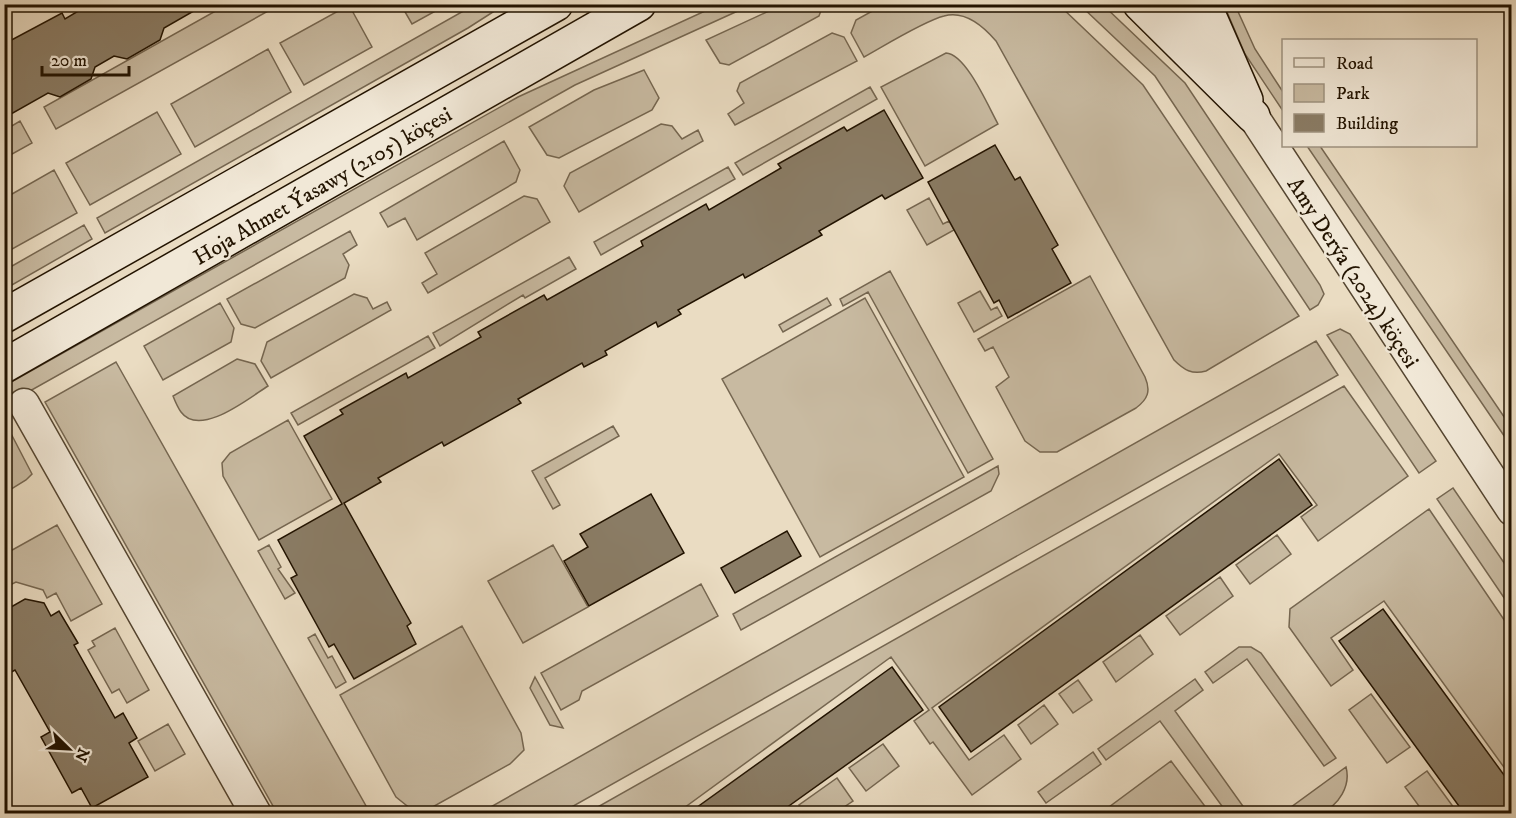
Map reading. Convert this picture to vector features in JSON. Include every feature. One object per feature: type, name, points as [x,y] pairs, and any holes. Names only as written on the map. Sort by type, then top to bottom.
[{"type":"main road","name":"Hoja Ahmet Ýasawy (2105) köçesi","points":[[4,316],[556,4]]},
{"type":"main road","name":"Hoja Ahmet Ýasawy (2105) köçesi","points":[[4,366],[639,4]]},
{"type":"main road","points":[[1140,4],[1253,116]]},
{"type":"main road","points":[[1204,4],[1253,116]]},
{"type":"street","name":"Amy Derýa (2024) köçesi","points":[[1175,4],[1253,116],[1512,510]]},
{"type":"street","points":[[24,404],[256,813]]},
{"type":"green space","points":[[228,4],[279,5],[56,129],[44,107]]},
{"type":"green space","points":[[885,4],[1059,5],[1143,85],[1299,316],[1206,371],[1192,372],[1181,366],[1174,360],[996,41],[973,21],[959,15],[952,15],[926,23],[864,57],[851,33],[856,20]]},
{"type":"green space","points":[[349,5],[372,47],[304,85],[280,43]]},
{"type":"green space","points":[[401,5],[439,5],[441,8],[412,24]]},
{"type":"green space","points":[[474,5],[504,5],[468,28],[105,233],[97,218]]},
{"type":"green space","points":[[718,5],[751,5],[575,85],[5,405],[4,386],[518,97]]},
{"type":"green space","points":[[782,5],[823,5],[819,16],[729,65],[720,63],[706,40]]},
{"type":"green space","points":[[1080,5],[1103,5],[1185,83],[1320,285],[1324,294],[1318,305],[1310,310],[1155,76]]},
{"type":"green space","points":[[1224,5],[1235,5],[1255,49],[1282,90],[1282,110],[1245,54]]},
{"type":"green space","points":[[832,33],[844,37],[857,61],[735,125],[728,114],[744,103],[737,91],[740,83]]},
{"type":"green space","points":[[268,49],[291,92],[195,147],[171,104]]},
{"type":"green space","points":[[946,53],[954,56],[969,71],[998,124],[925,166],[881,87]]},
{"type":"green space","points":[[644,70],[659,98],[652,110],[559,158],[547,155],[529,127],[594,90]]},
{"type":"green space","points":[[870,87],[877,99],[743,175],[735,163]]},
{"type":"green space","points":[[157,112],[181,154],[90,205],[66,163]]},
{"type":"green space","points":[[20,121],[32,143],[5,158],[5,130]]},
{"type":"green space","points":[[661,124],[672,126],[682,139],[698,130],[703,141],[579,212],[564,186],[570,173]]},
{"type":"green space","points":[[504,141],[520,170],[516,182],[417,240],[405,218],[388,227],[380,213]]},
{"type":"green space","points":[[1308,147],[1321,147],[1511,427],[1511,446]]},
{"type":"green space","points":[[728,167],[735,179],[601,255],[594,242]]},
{"type":"green space","points":[[54,170],[77,213],[5,253],[5,198]]},
{"type":"green space","points":[[524,196],[537,199],[550,222],[428,293],[422,283],[437,274],[425,253]]},
{"type":"green space","points":[[929,198],[943,224],[949,221],[954,230],[927,245],[907,210]]},
{"type":"green space","points":[[84,225],[92,239],[5,289],[5,270]]},
{"type":"green space","points":[[350,231],[357,245],[343,254],[349,265],[345,278],[255,328],[241,324],[227,299]]},
{"type":"green space","points":[[569,257],[576,269],[525,298],[523,295],[440,346],[433,333]]},
{"type":"green space","points":[[890,271],[993,459],[968,473],[868,292],[843,306],[840,299]]},
{"type":"green space","points":[[1090,276],[1145,377],[1148,386],[1147,394],[1136,408],[1057,452],[1040,452],[1025,441],[996,387],[1009,377],[993,347],[985,351],[978,339]]},
{"type":"green space","points":[[980,291],[991,310],[997,307],[1002,316],[974,332],[958,303]]},
{"type":"green space","points":[[354,294],[367,298],[373,309],[387,302],[391,310],[271,378],[261,361],[267,342]]},
{"type":"green space","points":[[827,298],[831,305],[783,332],[779,325]]},
{"type":"green space","points":[[865,298],[964,477],[820,557],[722,379]]},
{"type":"green space","points":[[220,303],[234,328],[231,342],[163,380],[144,346]]},
{"type":"green space","points":[[1340,329],[1350,334],[1436,461],[1419,473],[1327,335]]},
{"type":"green space","points":[[428,336],[435,348],[298,425],[291,413]]},
{"type":"green space","points":[[1316,341],[1338,375],[561,813],[480,813]]},
{"type":"green space","points":[[237,359],[255,364],[268,386],[237,406],[212,418],[200,421],[189,419],[181,412],[173,396]]},
{"type":"green space","points":[[116,362],[370,813],[277,813],[45,402]]},
{"type":"green space","points":[[1344,386],[1408,476],[1318,541],[1301,517],[1317,505],[1279,454],[932,708],[969,760],[1004,735],[1021,759],[972,795],[933,742],[930,744],[914,721],[929,710],[891,657],[677,813],[587,813]]},
{"type":"green space","points":[[288,420],[332,499],[259,540],[223,476],[222,463],[230,453]]},
{"type":"green space","points":[[6,424],[32,474],[5,493]]},
{"type":"green space","points":[[613,426],[619,436],[545,478],[560,505],[553,509],[532,471]]},
{"type":"green space","points":[[998,466],[999,474],[991,491],[741,630],[733,614]]},
{"type":"green space","points":[[1453,488],[1511,573],[1511,608],[1437,499]]},
{"type":"green space","points":[[1429,509],[1511,630],[1511,777],[1384,601],[1331,638],[1353,670],[1331,686],[1289,627],[1290,609]]},
{"type":"green space","points":[[57,525],[102,604],[71,621],[56,593],[47,598],[43,590],[16,582],[8,586],[5,578],[5,554]]},
{"type":"green space","points":[[1277,535],[1291,554],[1250,584],[1236,565]]},
{"type":"green space","points":[[269,545],[281,567],[278,569],[295,593],[285,599],[258,551]]},
{"type":"green space","points":[[553,545],[588,607],[523,643],[488,581]]},
{"type":"green space","points":[[1220,577],[1233,596],[1180,635],[1166,616]]},
{"type":"green space","points":[[701,584],[718,616],[582,691],[579,700],[561,710],[541,673]]},
{"type":"green space","points":[[462,626],[521,733],[524,750],[510,764],[429,809],[411,809],[396,797],[340,695]]},
{"type":"green space","points":[[115,628],[149,690],[127,703],[119,689],[112,693],[88,650],[95,646],[92,641]]},
{"type":"green space","points":[[315,634],[328,658],[332,656],[346,682],[336,688],[308,638]]},
{"type":"green space","points":[[1140,635],[1153,654],[1116,682],[1103,662]]},
{"type":"green space","points":[[1239,647],[1251,647],[1261,653],[1336,758],[1324,766],[1247,659],[1213,683],[1205,672]]},
{"type":"green space","points":[[535,677],[563,728],[550,725],[530,688]]},
{"type":"green space","points":[[1195,679],[1203,690],[1175,711],[1245,809],[1238,813],[1227,813],[1160,721],[1106,760],[1098,749]]},
{"type":"green space","points":[[1078,680],[1092,700],[1073,713],[1059,694]]},
{"type":"green space","points":[[1371,694],[1410,747],[1387,763],[1349,710]]},
{"type":"green space","points":[[1044,705],[1058,724],[1031,744],[1018,725]]},
{"type":"green space","points":[[168,724],[185,754],[155,771],[138,741]]},
{"type":"green space","points":[[883,744],[899,766],[866,791],[849,768]]},
{"type":"green space","points":[[1093,752],[1101,764],[1046,803],[1038,792]]},
{"type":"green space","points":[[1171,761],[1210,813],[1101,813]]},
{"type":"green space","points":[[1346,767],[1345,788],[1338,800],[1327,810],[1312,815],[1283,813]]},
{"type":"green space","points":[[1427,771],[1457,812],[1424,813],[1405,787]]},
{"type":"green space","points":[[837,778],[853,801],[835,813],[805,813],[799,805]]},
{"type":"building","points":[[90,4],[206,4],[164,28],[160,40],[127,59],[114,56],[95,67],[91,79],[60,97],[48,93],[4,118],[4,44],[62,13],[65,19]]},
{"type":"building","points":[[884,110],[923,178],[885,199],[882,195],[819,231],[822,235],[745,278],[743,274],[678,310],[681,314],[658,327],[656,322],[605,351],[607,355],[584,367],[582,363],[518,399],[521,403],[444,446],[442,442],[378,478],[381,482],[344,503],[411,623],[407,626],[416,644],[354,679],[334,644],[329,647],[291,578],[297,575],[278,540],[342,504],[304,436],[343,414],[340,410],[406,373],[408,378],[481,337],[478,332],[544,295],[547,300],[643,246],[641,241],[706,204],[709,210],[781,168],[778,164],[844,127],[847,131]]},
{"type":"building","points":[[995,145],[1015,180],[1020,177],[1058,245],[1052,249],[1071,283],[1008,318],[999,300],[994,303],[928,182]]},
{"type":"building","points":[[1279,459],[1312,505],[971,752],[939,707]]},
{"type":"building","points":[[651,494],[684,553],[589,606],[564,561],[588,547],[580,534]]},
{"type":"building","points":[[787,531],[801,556],[735,593],[721,568]]},
{"type":"building","points":[[25,599],[44,603],[51,616],[59,611],[78,643],[74,645],[115,718],[123,713],[137,738],[129,743],[148,777],[92,808],[81,788],[72,793],[41,737],[50,732],[15,670],[4,676],[4,611]]},
{"type":"building","points":[[1383,609],[1512,786],[1512,813],[1464,813],[1339,641]]},
{"type":"building","points":[[892,667],[923,710],[779,813],[689,813]]}]
